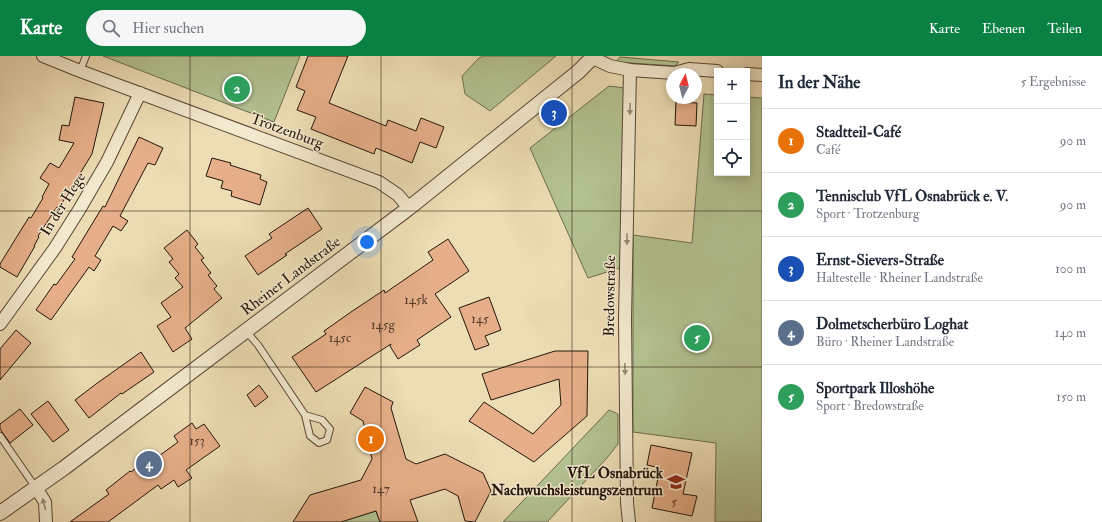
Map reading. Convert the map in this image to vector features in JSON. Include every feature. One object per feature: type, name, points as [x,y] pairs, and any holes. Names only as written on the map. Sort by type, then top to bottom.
[{"type":"street","name":"Trotzenburg","points":[[43,56],[379,182],[398,195],[409,208]]},
{"type":"street","points":[[593,57],[610,66],[630,70],[674,73],[689,68],[714,71]]},
{"type":"street","name":"Rheiner Landstraße","points":[[0,513],[36,488],[409,208],[578,72],[593,57]]},
{"type":"street","name":"Bredowstraße","points":[[629,522],[627,496],[625,319],[630,70]]},
{"type":"street","points":[[750,74],[762,75]]},
{"type":"street","name":"In der Hege","points":[[0,324],[42,266],[79,210],[107,162],[140,93]]},
{"type":"street","points":[[36,488],[45,502],[46,522]]},
{"type":"lane","points":[[80,70],[86,56]]},
{"type":"lane","points":[[246,331],[258,345],[305,415],[310,436],[319,443],[327,440],[330,429],[322,420],[305,415]]},
{"type":"lane","points":[[0,436],[36,488]]},
{"type":"green space","points":[[103,56],[300,56],[274,122]]},
{"type":"green space","points":[[483,56],[556,56],[490,111],[465,94],[462,76],[479,58]]},
{"type":"green space","points":[[620,57],[679,62],[675,66],[616,62]]},
{"type":"green space","points":[[609,86],[625,88],[620,268],[588,278],[530,148]]},
{"type":"green space","points":[[704,94],[714,95],[714,176],[750,176],[750,97],[762,98],[762,522],[715,522],[716,443],[633,432],[633,235],[692,243]]},
{"type":"green space","points":[[609,410],[618,414],[618,444],[607,458],[547,522],[503,522]]},
{"type":"green space","points":[[376,511],[380,522],[341,522]]},
{"type":"building","points":[[308,56],[348,56],[329,103],[386,126],[388,120],[416,131],[421,118],[444,127],[436,148],[420,142],[412,163],[376,148],[374,154],[311,129],[316,117],[297,110],[305,91],[296,87]]},
{"type":"building","points":[[75,97],[104,103],[92,154],[59,208],[57,207],[38,236],[39,237],[35,246],[17,277],[0,267],[0,264],[29,217],[31,218],[43,198],[42,197],[49,184],[40,178],[50,163],[59,168],[74,143],[59,140],[62,125],[69,126]]},
{"type":"building","points":[[676,104],[697,104],[696,126],[675,125]]},
{"type":"building","points":[[139,137],[163,148],[155,165],[148,163],[120,216],[128,221],[121,231],[113,226],[95,256],[101,260],[94,271],[89,267],[51,320],[36,310],[54,284],[56,285],[75,259],[72,257],[103,206],[105,207]]},
{"type":"building","points":[[212,158],[231,163],[230,165],[261,175],[260,179],[267,182],[260,205],[231,196],[232,191],[221,188],[223,181],[206,176]]},
{"type":"building","points":[[308,208],[322,229],[285,254],[287,255],[258,275],[245,256],[272,238],[269,234]]},
{"type":"building","points":[[187,230],[198,244],[195,247],[204,258],[201,260],[211,273],[208,275],[217,286],[214,289],[222,298],[185,328],[192,339],[173,352],[157,326],[171,317],[161,303],[183,287],[175,278],[179,274],[169,262],[173,259],[164,248]]},
{"type":"building","points":[[448,239],[469,271],[435,294],[451,317],[417,340],[420,345],[398,359],[390,346],[391,344],[316,392],[292,357],[326,334],[324,331],[351,312],[384,290],[385,293],[433,260],[428,252]]},
{"type":"building","points":[[489,297],[501,330],[485,336],[489,345],[475,350],[459,308]]},
{"type":"building","points":[[16,330],[31,343],[0,380],[0,349]]},
{"type":"building","points":[[555,351],[588,351],[587,416],[534,462],[469,421],[484,402],[533,434],[561,405],[559,379],[491,400],[482,374]]},
{"type":"building","points":[[141,352],[154,372],[122,394],[121,393],[89,418],[75,400]]},
{"type":"building","points":[[259,385],[268,397],[255,407],[247,395]]},
{"type":"building","points":[[365,387],[393,402],[391,408],[406,459],[416,464],[445,454],[483,473],[491,491],[475,522],[465,521],[458,496],[445,489],[410,500],[418,522],[380,522],[376,511],[341,522],[293,522],[310,495],[361,480],[372,459],[363,421],[350,413]]},
{"type":"building","points":[[48,401],[69,430],[53,442],[31,414]]},
{"type":"building","points":[[20,409],[33,425],[10,443],[0,429],[0,424]]},
{"type":"building","points":[[192,423],[196,429],[204,424],[220,446],[186,470],[192,478],[178,487],[174,480],[161,489],[158,485],[108,522],[70,522],[109,494],[106,490],[130,471],[131,472],[157,453],[159,456],[178,442],[174,436]]},
{"type":"building","points":[[651,445],[692,453],[683,494],[697,496],[692,516],[652,508],[660,468],[647,465]]},
{"type":"place","name":"Tennisclub VfL Osnabrück e. V.","points":[[237,89]]},
{"type":"place","name":"Ernst-Sievers-Straße","points":[[554,113]]},
{"type":"place","name":"Sportpark Illoshöhe","points":[[697,338]]},
{"type":"place","name":"Stadtteil-Café","points":[[371,439]]},
{"type":"place","name":"Dolmetscherbüro Loghat","points":[[149,464]]},
{"type":"place","name":"VfL Osnabrück Nachwuchsleistungszentrum","points":[[676,482]]}]
